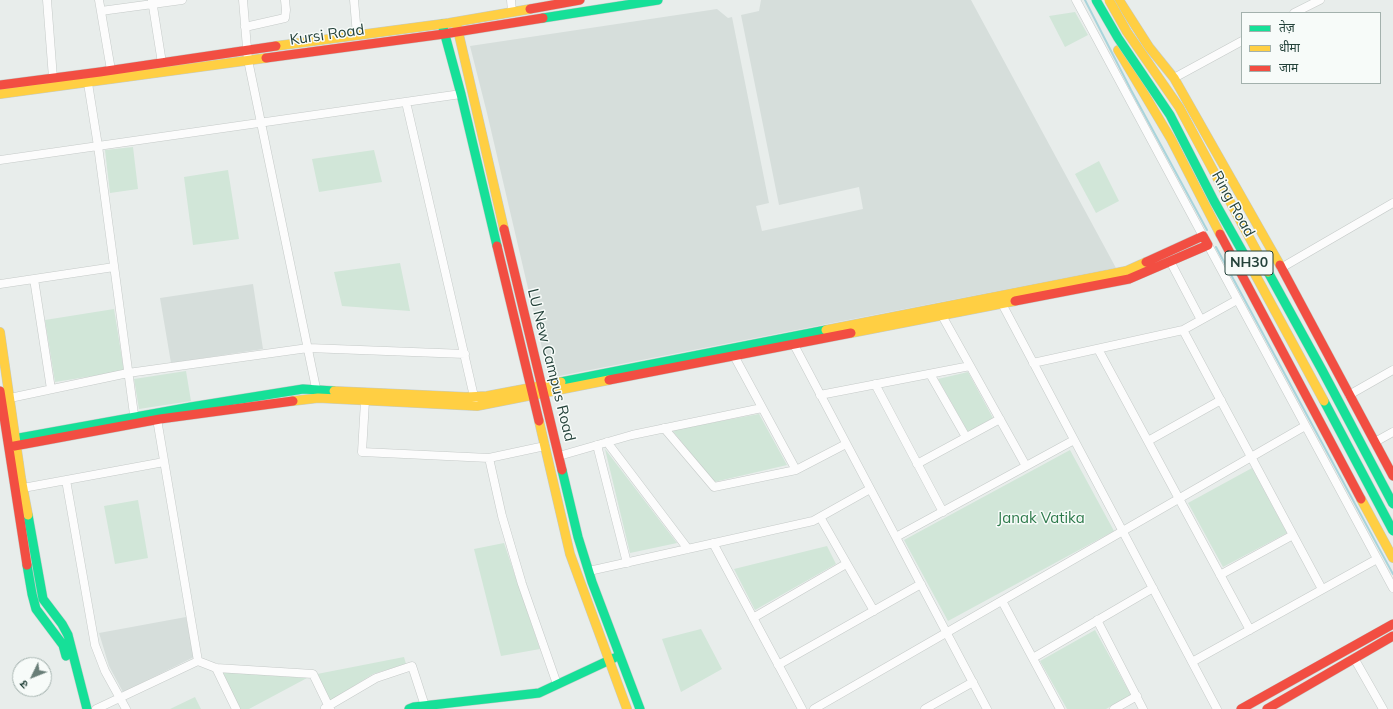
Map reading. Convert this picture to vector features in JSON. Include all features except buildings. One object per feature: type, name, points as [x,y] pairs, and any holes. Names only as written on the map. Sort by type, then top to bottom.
[{"type":"main road","name":"Kursi Road","points":[[0,85],[53,78],[87,78],[111,70],[456,22],[580,0]]},
{"type":"main road","name":"Kursi Road","points":[[0,94],[87,78],[248,60],[444,34],[658,0]]},
{"type":"main road","points":[[1090,0],[1171,139],[1228,250],[1393,558]]},
{"type":"main road","name":"Ring Road","points":[[1096,0],[1118,38],[1170,115],[1214,202],[1236,238],[1393,531]]},
{"type":"main road","name":"Ring Road","points":[[1109,0],[1127,32],[1179,107],[1393,504]]},
{"type":"main road","points":[[1119,0],[1149,47],[1174,78],[1281,268],[1393,476]]},
{"type":"main road","name":"LU New Campus Road","points":[[456,22],[578,537],[589,572],[640,709]]},
{"type":"main road","name":"LU New Campus Road","points":[[442,24],[461,94],[570,554],[627,709]]},
{"type":"main road","points":[[1113,41],[1136,28]]},
{"type":"main road","points":[[134,420],[157,419],[280,402],[318,394],[474,397],[531,391],[1000,300],[1126,271],[1203,236],[1208,245],[1129,279],[1000,300]]},
{"type":"main road","points":[[0,332],[10,398],[12,443],[32,594],[36,609],[63,645],[80,709]]},
{"type":"main road","points":[[12,443],[303,389],[318,394],[365,401],[476,406],[531,391]]},
{"type":"main road","points":[[0,391],[23,488],[43,599],[62,624],[68,635],[87,709]]},
{"type":"main road","points":[[1241,709],[1393,624]]},
{"type":"main road","points":[[1267,709],[1393,636]]},
{"type":"main road","points":[[410,709],[414,707],[539,693],[620,655]]},
{"type":"street","points":[[47,0],[53,78]]},
{"type":"street","points":[[99,0],[111,70]]},
{"type":"street","points":[[101,11],[152,2],[182,0]]},
{"type":"street","points":[[243,0],[248,60],[318,394]]},
{"type":"street","points":[[245,27],[285,18],[285,0]]},
{"type":"street","points":[[354,0],[357,35]]},
{"type":"street","points":[[511,0],[512,12]]},
{"type":"street","points":[[1076,0],[1203,236]]},
{"type":"street","points":[[1296,12],[1320,0]]},
{"type":"street","points":[[152,2],[162,63]]},
{"type":"street","points":[[1174,78],[1241,42]]},
{"type":"street","points":[[87,78],[98,146],[134,420]]},
{"type":"street","points":[[0,160],[461,94]]},
{"type":"street","points":[[406,102],[476,406]]},
{"type":"street","points":[[1281,268],[1393,204]]},
{"type":"street","points":[[1208,245],[1393,588]]},
{"type":"street","points":[[1170,261],[1201,320]]},
{"type":"street","points":[[0,284],[114,267]]},
{"type":"street","points":[[34,279],[51,389]]},
{"type":"street","points":[[1000,300],[1217,709]]},
{"type":"street","points":[[1033,363],[1183,330],[1237,300]]},
{"type":"street","points":[[940,312],[1026,466]]},
{"type":"street","points":[[1183,330],[1322,589]]},
{"type":"street","points":[[792,341],[987,709]]},
{"type":"street","points":[[10,398],[128,373],[308,348],[464,354]]},
{"type":"street","points":[[1098,349],[1250,630]]},
{"type":"street","points":[[732,352],[796,470]]},
{"type":"street","points":[[820,395],[970,366]]},
{"type":"street","points":[[1349,395],[1393,370]]},
{"type":"street","points":[[930,374],[966,437]]},
{"type":"street","points":[[875,384],[943,512]]},
{"type":"street","points":[[1148,441],[1221,400]]},
{"type":"street","points":[[365,401],[362,452],[489,458],[544,446]]},
{"type":"street","points":[[559,456],[632,435],[762,408]]},
{"type":"street","points":[[157,419],[198,661]]},
{"type":"street","points":[[918,464],[1000,419]]},
{"type":"street","points":[[814,709],[1305,426]]},
{"type":"street","points":[[664,428],[714,487],[796,470],[846,444]]},
{"type":"street","points":[[1375,442],[1393,432]]},
{"type":"street","points":[[896,537],[1074,440]]},
{"type":"street","points":[[607,442],[688,549]]},
{"type":"street","points":[[597,445],[627,563]]},
{"type":"street","points":[[489,458],[502,516],[522,584],[557,684]]},
{"type":"street","points":[[23,488],[164,462]]},
{"type":"street","points":[[66,480],[95,645],[105,671],[126,709]]},
{"type":"street","points":[[589,572],[813,521],[870,489]]},
{"type":"street","points":[[820,517],[874,611]]},
{"type":"street","points":[[1220,574],[1293,535]]},
{"type":"street","points":[[713,543],[802,709]]},
{"type":"street","points":[[1192,662],[1377,559]]},
{"type":"street","points":[[753,618],[846,564]]},
{"type":"street","points":[[778,665],[921,584]]},
{"type":"street","points":[[1033,658],[1153,588]]},
{"type":"street","points":[[1002,601],[1060,709]]},
{"type":"street","points":[[1097,620],[1143,709]]},
{"type":"street","points":[[1354,658],[1383,709]]},
{"type":"street","points":[[96,709],[198,661],[216,668],[313,674],[327,708],[376,678],[412,666],[425,706]]},
{"type":"street","points":[[216,668],[236,709]]},
{"type":"street","points":[[925,709],[973,682]]},
{"type":"street","points":[[1114,709],[1137,696]]},
{"type":"shaded area","points":[[761,0],[971,0],[1116,268],[549,378],[470,46],[717,9],[728,18],[732,17],[769,203],[756,206],[762,231],[863,209],[859,187],[779,205],[741,15],[759,11]]},
{"type":"shaded area","points":[[253,284],[263,349],[171,363],[160,298]]},
{"type":"shaded area","points":[[186,617],[194,657],[123,692],[109,666],[99,633]]},
{"type":"green space","points":[[1075,12],[1088,35],[1065,47],[1049,16]]},
{"type":"green space","points":[[133,147],[138,189],[110,193],[105,150]]},
{"type":"green space","points":[[374,150],[382,182],[319,192],[312,159]]},
{"type":"green space","points":[[1099,161],[1119,201],[1096,213],[1075,174]]},
{"type":"green space","points":[[228,170],[239,239],[193,245],[184,177]]},
{"type":"green space","points":[[400,263],[410,311],[342,306],[334,272]]},
{"type":"green space","points":[[114,309],[124,371],[55,382],[45,320]]},
{"type":"green space","points":[[186,371],[191,401],[139,409],[134,379]]},
{"type":"green space","points":[[968,372],[993,418],[968,432],[938,379]]},
{"type":"green space","points":[[759,414],[787,465],[714,482],[672,430]]},
{"type":"green space","points":[[605,449],[677,543],[630,553]]},
{"type":"green space","name":"Janak Vatika","points":[[1070,450],[1114,531],[948,621],[904,540]]},
{"type":"green space","points":[[1252,468],[1287,533],[1223,567],[1188,503]]},
{"type":"green space","points":[[138,500],[148,558],[115,564],[104,506]]},
{"type":"green space","points":[[504,543],[540,649],[501,656],[474,549]]},
{"type":"green space","points":[[827,546],[836,564],[755,610],[734,569]]},
{"type":"green space","points":[[701,629],[722,669],[681,692],[662,639]]},
{"type":"green space","points":[[1095,630],[1131,695],[1106,709],[1067,709],[1040,661]]},
{"type":"green space","points":[[404,657],[406,664],[373,674],[330,701],[317,674]]},
{"type":"green space","points":[[222,672],[307,678],[249,709],[240,709]]},
{"type":"green space","points":[[195,697],[201,709],[170,709]]},
{"type":"waterway","points":[[1085,0],[1131,90],[1207,230]]},
{"type":"waterway","points":[[1216,247],[1393,574]]},
{"type":"traffic: fast","points":[[543,18],[658,0]]},
{"type":"traffic: fast","points":[[1096,0],[1118,38],[1170,115],[1214,201],[1250,265]]},
{"type":"traffic: fast","points":[[442,24],[461,94],[497,246]]},
{"type":"traffic: fast","points":[[1268,272],[1393,504]]},
{"type":"traffic: fast","points":[[561,382],[826,330]]},
{"type":"traffic: fast","points":[[8,440],[191,407],[303,389],[334,391]]},
{"type":"traffic: fast","points":[[1324,401],[1393,531]]},
{"type":"traffic: fast","points":[[562,470],[578,537],[592,582],[640,709]]},
{"type":"traffic: fast","points":[[28,515],[43,599],[62,624],[68,635],[87,709]]},
{"type":"traffic: fast","points":[[27,565],[36,609],[63,645],[66,656]]},
{"type":"traffic: fast","points":[[409,709],[414,707],[539,693],[614,658]]},
{"type":"traffic: slow","points":[[1109,0],[1127,32],[1179,107],[1268,272]]},
{"type":"traffic: slow","points":[[1119,0],[1149,47],[1174,78],[1280,265]]},
{"type":"traffic: slow","points":[[276,46],[449,23],[530,9]]},
{"type":"traffic: slow","points":[[456,22],[504,229]]},
{"type":"traffic: slow","points":[[1118,50],[1171,139],[1220,234]]},
{"type":"traffic: slow","points":[[0,94],[266,58]]},
{"type":"traffic: slow","points":[[826,330],[1126,271],[1146,262]]},
{"type":"traffic: slow","points":[[1250,265],[1324,401]]},
{"type":"traffic: slow","points":[[851,333],[1015,301]]},
{"type":"traffic: slow","points":[[0,332],[21,478],[28,515]]},
{"type":"traffic: slow","points":[[293,401],[318,398],[477,406],[609,380]]},
{"type":"traffic: slow","points":[[334,391],[466,397],[487,396],[561,382]]},
{"type":"traffic: slow","points":[[539,421],[570,554],[627,709]]},
{"type":"traffic: slow","points":[[1361,499],[1393,558]]},
{"type":"traffic: jam","points":[[530,9],[580,0]]},
{"type":"traffic: jam","points":[[266,58],[444,34],[543,18]]},
{"type":"traffic: jam","points":[[0,85],[276,46]]},
{"type":"traffic: jam","points":[[504,229],[562,470]]},
{"type":"traffic: jam","points":[[1220,234],[1361,499]]},
{"type":"traffic: jam","points":[[1015,301],[1129,279],[1208,245],[1203,236],[1146,262]]},
{"type":"traffic: jam","points":[[497,246],[539,421]]},
{"type":"traffic: jam","points":[[1280,265],[1393,476]]},
{"type":"traffic: jam","points":[[609,380],[851,333]]},
{"type":"traffic: jam","points":[[0,391],[27,565]]},
{"type":"traffic: jam","points":[[9,447],[160,419],[293,401]]},
{"type":"traffic: jam","points":[[1241,709],[1393,624]]},
{"type":"traffic: jam","points":[[1267,709],[1393,636]]}]
